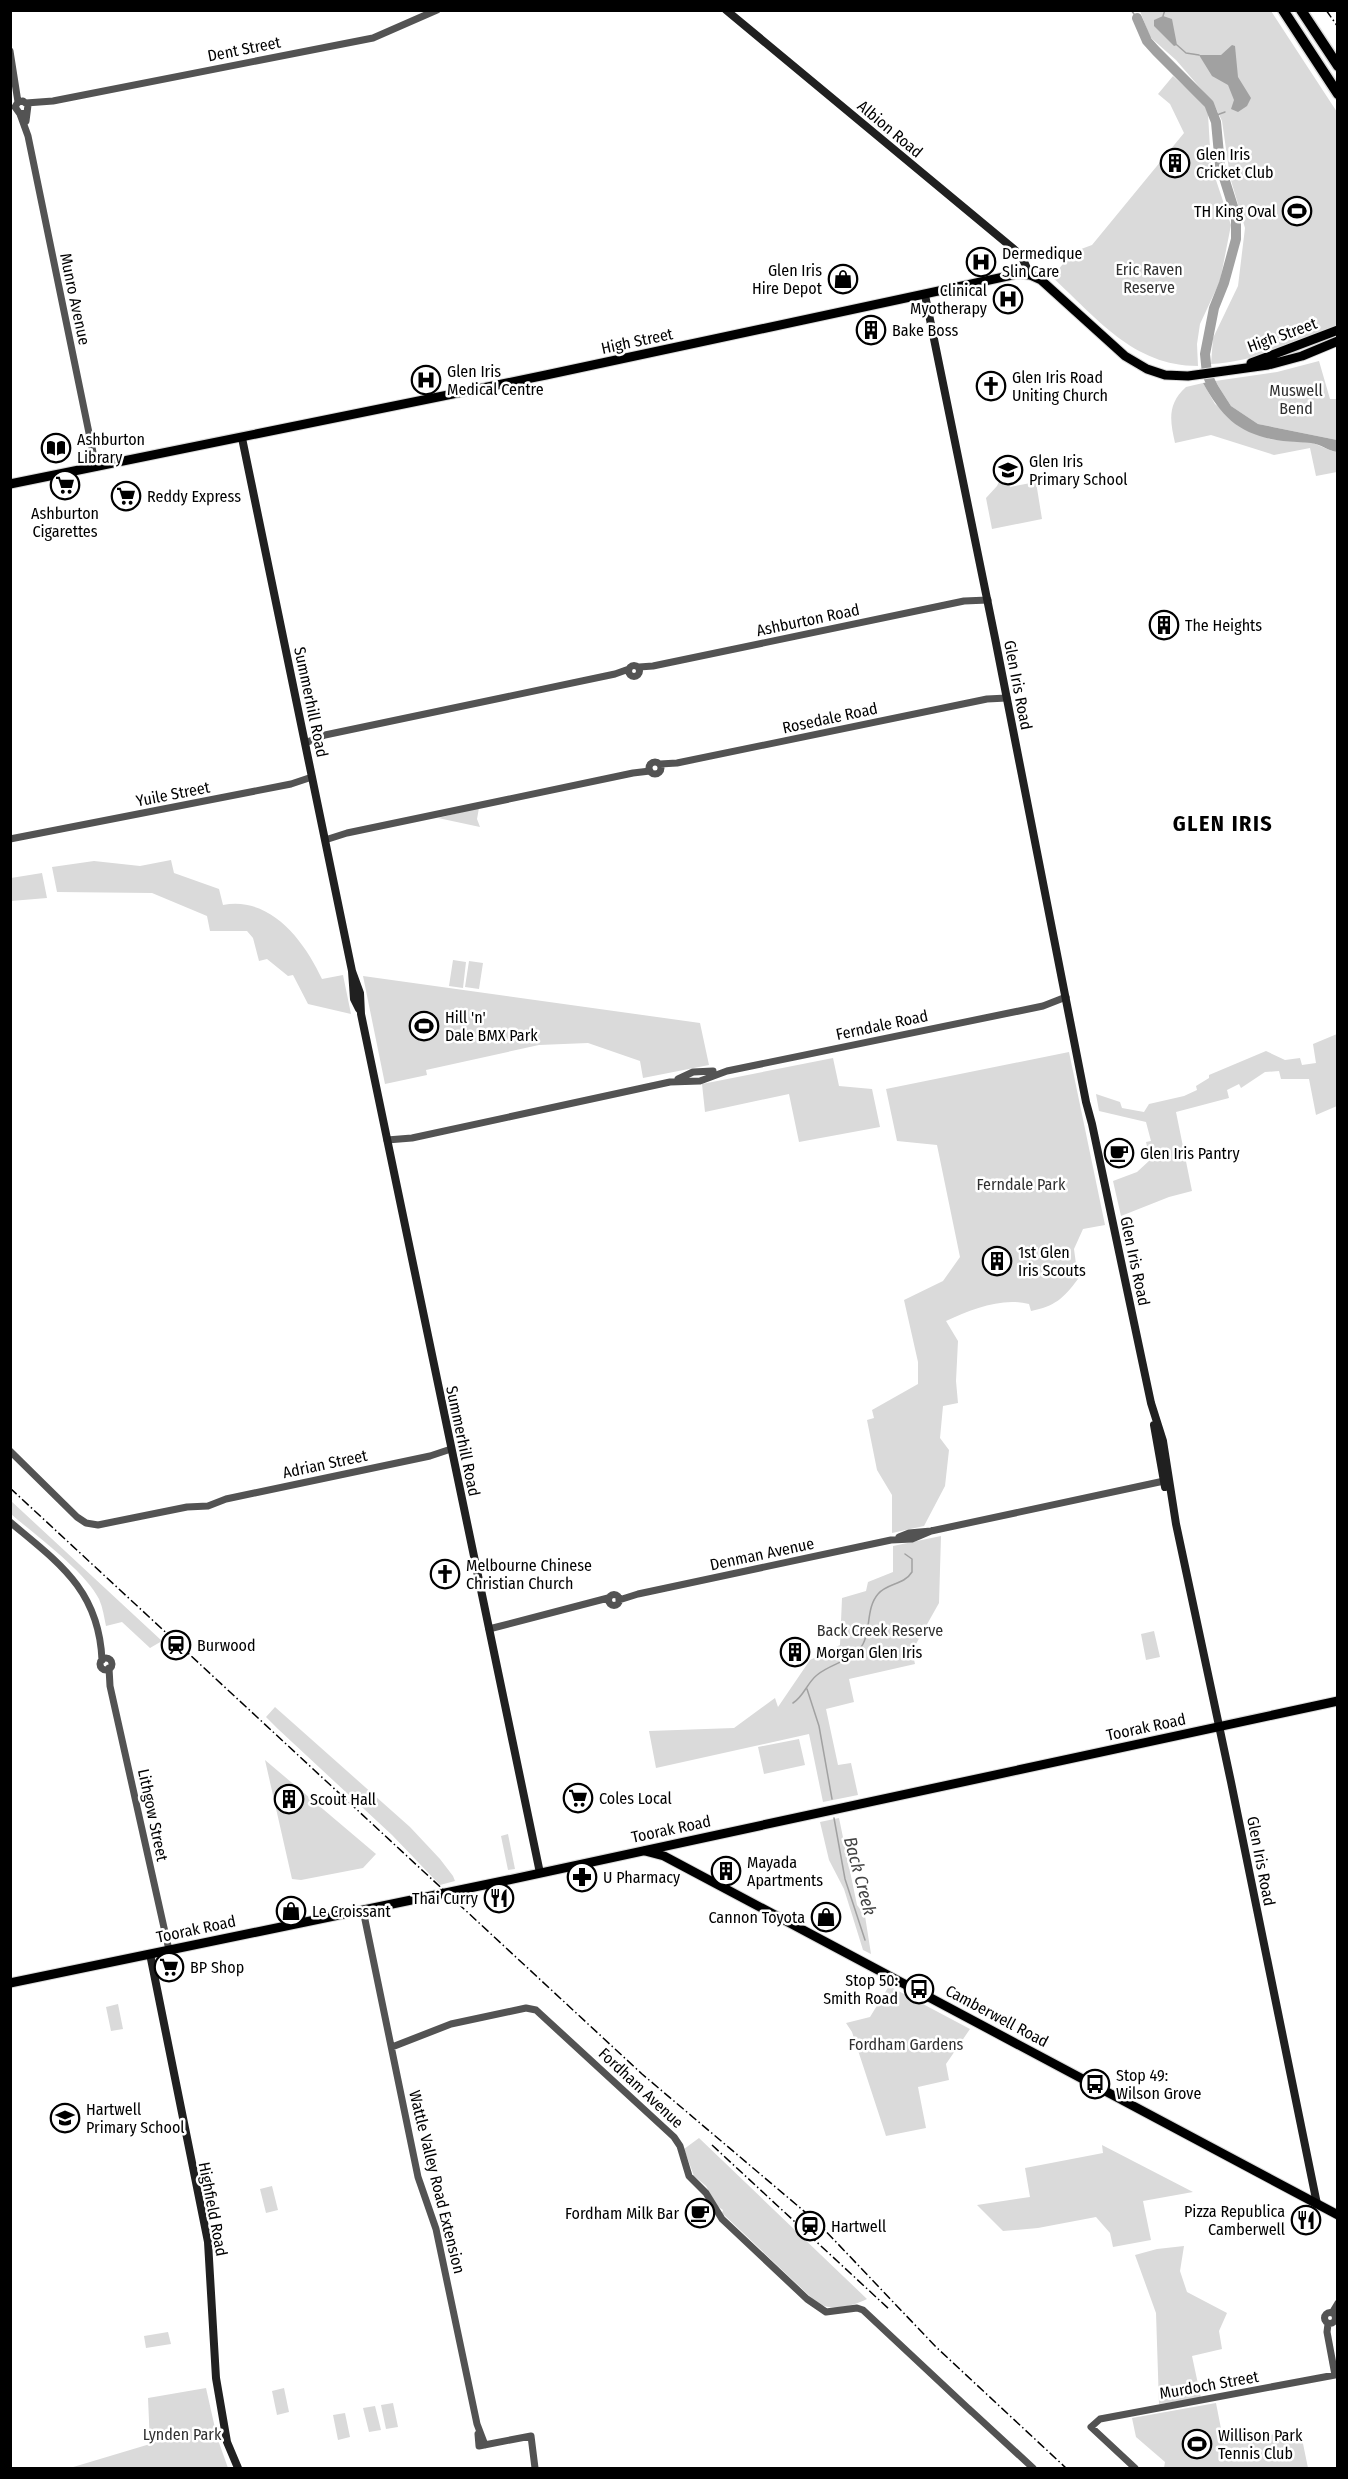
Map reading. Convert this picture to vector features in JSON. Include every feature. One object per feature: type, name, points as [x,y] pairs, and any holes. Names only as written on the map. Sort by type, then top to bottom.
[{"type":"highway","points":[[1283,10],[1338,94]]},
{"type":"highway","points":[[1302,10],[1338,66]]},
{"type":"main road","name":"Albion Road","points":[[726,10],[1024,258],[1030,275]]},
{"type":"main road","name":"High Street","points":[[10,484],[242,438],[1018,274],[1030,275],[1046,284],[1107,340],[1139,365],[1171,376],[1199,375],[1280,362],[1338,341]]},
{"type":"main road","name":"Glen Iris Road","points":[[925,295],[1007,695],[1086,1102],[1151,1403],[1164,1481],[1176,1524]]},
{"type":"main road","name":"High Street","points":[[1238,368],[1338,330]]},
{"type":"main road","name":"Summerhill Road","points":[[242,438],[352,970],[360,993],[361,1014],[387,1143],[540,1873]]},
{"type":"main road","name":"Glen Iris Road","points":[[1151,1403],[1163,1441],[1176,1524],[1220,1727],[1317,2204]]},
{"type":"main road","name":"Toorak Road","points":[[10,1983],[540,1873],[1338,1701]]},
{"type":"main road","points":[[675,1862],[672,1850],[680,1842]]},
{"type":"main road","name":"Camberwell Road","points":[[640,1851],[655,1852],[675,1862],[1338,2215]]},
{"type":"main road","name":"Highfield Road","points":[[150,1954],[208,2242],[217,2389],[227,2442],[238,2469]]},
{"type":"street","name":"Dent Street","points":[[20,108],[373,38],[437,10]]},
{"type":"street","name":"Munro Avenue","points":[[10,51],[96,467]]},
{"type":"street","name":"Ashburton Road","points":[[305,739],[630,672],[633,665],[639,670],[987,596]]},
{"type":"street","name":"Rosedale Road","points":[[325,837],[650,769],[653,763],[660,767],[1007,695]]},
{"type":"street","name":"Yuile Street","points":[[10,839],[313,780]]},
{"type":"street","name":"Ferndale Road","points":[[387,1143],[670,1082],[700,1081],[727,1071],[1067,1001]]},
{"type":"street","name":"Adrian Street","points":[[10,1451],[82,1521],[98,1525],[187,1507],[195,1503],[226,1499],[452,1452]]},
{"type":"street","points":[[1166,1461],[1167,1476],[1164,1481],[1170,1489]]},
{"type":"street","name":"Denman Avenue","points":[[488,1627],[609,1601],[616,1605],[618,1598],[891,1540],[912,1539],[931,1532],[1164,1481]]},
{"type":"street","name":"Lithgow Street","points":[[10,1522],[65,1569],[81,1588],[94,1615],[105,1659],[111,1663],[106,1669],[169,1950]]},
{"type":"street","name":"Wattle Valley Road Extension","points":[[363,1910],[419,2182],[436,2229],[482,2446],[528,2436],[535,2469]]},
{"type":"street","name":"Fordham Avenue","points":[[392,2047],[451,2024],[525,2008],[535,2008],[675,2137],[689,2176],[706,2193],[722,2219],[807,2299],[826,2312],[861,2309],[931,2373],[947,2394],[972,2412],[1033,2469]]},
{"type":"street","name":"Murdoch Street","points":[[1135,2469],[1091,2427],[1100,2419],[1335,2375],[1327,2332],[1328,2324],[1324,2317],[1327,2313],[1332,2313],[1338,2303]]},
{"type":"green space","points":[[1140,11],[1271,11],[1337,112],[1337,326],[1260,355],[1211,364],[1213,338],[1238,286],[1245,228],[1230,177],[1222,121],[1214,104],[1176,60],[1150,37]]},
{"type":"green space","name":"Eric Raven Reserve","points":[[1173,76],[1204,104],[1208,114],[1211,165],[1231,225],[1220,281],[1200,324],[1197,344],[1198,366],[1175,364],[1135,349],[1117,337],[1052,277],[1073,252],[1092,245],[1184,133],[1170,104],[1158,94]]},
{"type":"green space","name":"Muswell Bend","points":[[1319,361],[1330,399],[1337,399],[1337,440],[1258,424],[1231,406],[1215,381],[1277,372]]},
{"type":"green space","points":[[1203,383],[1215,404],[1248,430],[1270,439],[1313,443],[1337,452],[1337,472],[1316,476],[1310,448],[1274,455],[1211,435],[1175,443],[1171,420],[1173,406],[1186,387]]},
{"type":"green space","points":[[1003,473],[1008,475],[1010,487],[1036,482],[1042,519],[992,529],[986,498],[997,486]]},
{"type":"green space","points":[[479,808],[477,819],[480,827],[438,818]]},
{"type":"green space","points":[[171,860],[174,873],[219,889],[223,905],[240,904],[256,907],[283,924],[306,950],[322,979],[343,975],[351,1014],[308,1004],[293,975],[288,976],[267,959],[259,961],[253,938],[247,931],[210,931],[207,916],[152,893],[57,892],[52,867],[94,861],[140,866]]},
{"type":"green space","points":[[42,873],[47,898],[11,901],[11,878]]},
{"type":"green space","points":[[453,960],[466,962],[463,988],[449,986]]},
{"type":"green space","points":[[469,961],[483,963],[479,989],[465,987]]},
{"type":"green space","points":[[363,976],[700,1023],[709,1065],[643,1078],[640,1061],[588,1043],[539,1045],[426,1070],[427,1075],[385,1084]]},
{"type":"green space","points":[[1337,1034],[1337,1106],[1316,1115],[1309,1079],[1281,1079],[1279,1071],[1265,1072],[1241,1088],[1239,1084],[1227,1090],[1229,1098],[1176,1112],[1192,1191],[1169,1197],[1121,1216],[1113,1181],[1137,1172],[1150,1160],[1146,1142],[1151,1141],[1146,1122],[1099,1111],[1096,1094],[1120,1102],[1122,1108],[1144,1112],[1149,1104],[1184,1096],[1197,1090],[1196,1086],[1209,1078],[1209,1075],[1266,1051],[1285,1060],[1300,1058],[1302,1065],[1316,1063],[1313,1044]]},
{"type":"green space","name":"Ferndale Park","points":[[1069,1052],[1105,1225],[1083,1229],[1074,1249],[1078,1279],[1063,1297],[1052,1304],[1031,1311],[1029,1304],[998,1303],[946,1321],[958,1341],[956,1381],[958,1403],[943,1406],[940,1438],[949,1450],[945,1486],[924,1526],[892,1533],[892,1495],[877,1470],[867,1420],[874,1418],[872,1410],[918,1384],[918,1362],[904,1300],[943,1281],[960,1257],[937,1145],[897,1141],[886,1089]]},
{"type":"green space","points":[[833,1058],[839,1086],[872,1089],[880,1127],[799,1142],[789,1094],[705,1112],[702,1084]]},
{"type":"green space","points":[[10,1500],[162,1641],[150,1648],[122,1622],[106,1626],[99,1599],[92,1588],[71,1565],[11,1514]]},
{"type":"green space","name":"Back Creek Reserve","points":[[941,1536],[939,1603],[912,1651],[915,1664],[849,1679],[854,1702],[826,1709],[838,1765],[851,1763],[858,1795],[823,1802],[809,1734],[656,1768],[649,1731],[734,1728],[775,1698],[778,1707],[810,1660],[840,1645],[842,1598],[866,1591],[868,1582],[893,1572],[893,1546]]},
{"type":"green space","points":[[1154,1631],[1160,1657],[1146,1660],[1141,1634]]},
{"type":"green space","points":[[275,1707],[410,1827],[440,1859],[455,1881],[440,1885],[392,1835],[278,1729],[266,1717]]},
{"type":"green space","points":[[799,1739],[805,1765],[764,1774],[758,1747]]},
{"type":"green space","points":[[265,1760],[376,1854],[363,1868],[301,1880],[292,1879]]},
{"type":"green space","points":[[839,1818],[857,1905],[865,1916],[871,1954],[863,1950],[844,1889],[829,1860],[820,1822]]},
{"type":"green space","points":[[508,1834],[515,1869],[508,1870],[501,1836]]},
{"type":"green space","name":"Fordham Gardens","points":[[889,1986],[970,2029],[946,2064],[949,2080],[918,2087],[926,2128],[886,2136],[852,2032],[846,2023],[870,2017]]},
{"type":"green space","points":[[118,2004],[123,2029],[111,2031],[106,2007]]},
{"type":"green space","points":[[699,2138],[867,2299],[836,2308],[817,2303],[722,2213],[723,2210],[717,2206],[706,2186],[694,2176],[684,2149]]},
{"type":"green space","points":[[1102,2145],[1193,2192],[1143,2201],[1151,2240],[1113,2247],[1110,2233],[1096,2217],[1038,2228],[1003,2231],[977,2205],[1030,2197],[1025,2168],[1103,2153]]},
{"type":"green space","points":[[272,2186],[278,2210],[266,2213],[260,2189]]},
{"type":"green space","points":[[1184,2246],[1180,2271],[1187,2292],[1227,2313],[1219,2331],[1222,2349],[1192,2356],[1201,2398],[1159,2404],[1156,2313],[1135,2255],[1157,2249]]},
{"type":"green space","points":[[168,2332],[171,2344],[146,2348],[144,2336]]},
{"type":"green space","name":"Lynden Park","points":[[206,2388],[217,2437],[228,2468],[70,2468],[150,2444],[148,2398]]},
{"type":"green space","points":[[284,2388],[289,2412],[277,2415],[272,2391]]},
{"type":"green space","points":[[393,2403],[398,2427],[386,2429],[381,2405]]},
{"type":"green space","points":[[1216,2403],[1224,2444],[1300,2429],[1308,2468],[1164,2468],[1165,2462],[1136,2437],[1132,2418]]},
{"type":"green space","points":[[375,2406],[381,2430],[369,2432],[363,2408]]},
{"type":"green space","points":[[345,2413],[350,2437],[338,2440],[333,2415]]},
{"type":"shaded area","points":[[1163,16],[1172,19],[1177,45],[1174,46],[1154,26],[1154,20]]},
{"type":"shaded area","points":[[1232,45],[1235,46],[1238,77],[1251,98],[1247,106],[1238,112],[1231,109],[1234,100],[1228,85],[1212,76],[1199,55],[1221,55]]},
{"type":"shaded area","points":[[1215,381],[1231,406],[1258,424],[1337,440],[1337,452],[1315,444],[1283,441],[1244,430],[1226,416],[1203,383]]},
{"type":"waterway","points":[[1131,10],[1137,18]]},
{"type":"waterway","points":[[1163,16],[1165,10]]},
{"type":"waterway","points":[[1137,18],[1147,41],[1209,104],[1216,122],[1220,165],[1236,216],[1236,239],[1224,283],[1214,308],[1205,354],[1207,374],[1215,392]]},
{"type":"waterway","points":[[1177,45],[1186,53],[1199,55]]},
{"type":"waterway","points":[[1214,116],[1225,112]]},
{"type":"waterway","name":"Back Creek","points":[[793,1703],[817,1675],[859,1650],[863,1644],[872,1606],[878,1594],[905,1579],[912,1572],[912,1559],[905,1554]]},
{"type":"waterway","name":"Back Creek","points":[[807,1689],[819,1726],[832,1799]]},
{"type":"waterway","name":"Back Creek","points":[[834,1818],[845,1879],[865,1940]]},
{"type":"tram line","points":[[10,1981],[638,1850],[652,1849],[1338,2213]]},
{"type":"railway","points":[[1326,10],[1338,27]]},
{"type":"railway","points":[[10,1488],[642,2074],[818,2223],[936,2347],[1066,2468]]},
{"type":"railway","points":[[712,2145],[890,2310]]},
{"type":"place","name":"Glen Iris Cricket Club","points":[[1175,163]]},
{"type":"place","name":"TH King Oval","points":[[1297,211]]},
{"type":"place","name":"Dermedique Slin Care","points":[[981,262]]},
{"type":"place","name":"Glen Iris Hire Depot","points":[[843,279]]},
{"type":"place","name":"Clinical Myotherapy","points":[[1008,299]]},
{"type":"place","name":"Bake Boss","points":[[871,330]]},
{"type":"place","name":"Glen Iris Medical Centre","points":[[426,380]]},
{"type":"place","name":"Glen Iris Road Uniting Church","points":[[991,386]]},
{"type":"place","name":"Ashburton Library","points":[[56,448]]},
{"type":"place","name":"Glen Iris Primary School","points":[[1008,470]]},
{"type":"place","name":"Ashburton Cigarettes","points":[[65,485]]},
{"type":"place","name":"Reddy Express","points":[[126,496]]},
{"type":"place","name":"The Heights","points":[[1164,625]]},
{"type":"place","name":"Hill 'n' Dale BMX Park","points":[[424,1026]]},
{"type":"place","name":"Glen Iris Pantry","points":[[1119,1153]]},
{"type":"place","name":"1st Glen Iris Scouts","points":[[997,1261]]},
{"type":"place","name":"Melbourne Chinese Christian Church","points":[[445,1574]]},
{"type":"place","name":"Burwood","points":[[176,1645]]},
{"type":"place","name":"Morgan Glen Iris","points":[[795,1652]]},
{"type":"place","name":"Coles Local","points":[[578,1798]]},
{"type":"place","name":"Scout Hall","points":[[289,1799]]},
{"type":"place","name":"Mayada Apartments","points":[[726,1871]]},
{"type":"place","name":"U Pharmacy","points":[[582,1877]]},
{"type":"place","name":"Thai Curry","points":[[499,1898]]},
{"type":"place","name":"Le Croissant","points":[[291,1911]]},
{"type":"place","name":"Cannon Toyota","points":[[826,1917]]},
{"type":"place","name":"BP Shop","points":[[169,1967]]},
{"type":"place","name":"Stop 50: Smith Road","points":[[919,1989]]},
{"type":"place","name":"Stop 49: Wilson Grove","points":[[1095,2084]]},
{"type":"place","name":"Hartwell Primary School","points":[[65,2118]]},
{"type":"place","name":"Fordham Milk Bar","points":[[700,2213]]},
{"type":"place","name":"Pizza Republica Camberwell","points":[[1306,2220]]},
{"type":"place","name":"Hartwell","points":[[810,2226]]},
{"type":"place","name":"Willison Park Tennis Club","points":[[1197,2444]]},
{"type":"district","name":"GLEN IRIS","points":[[1223,823]]}]
